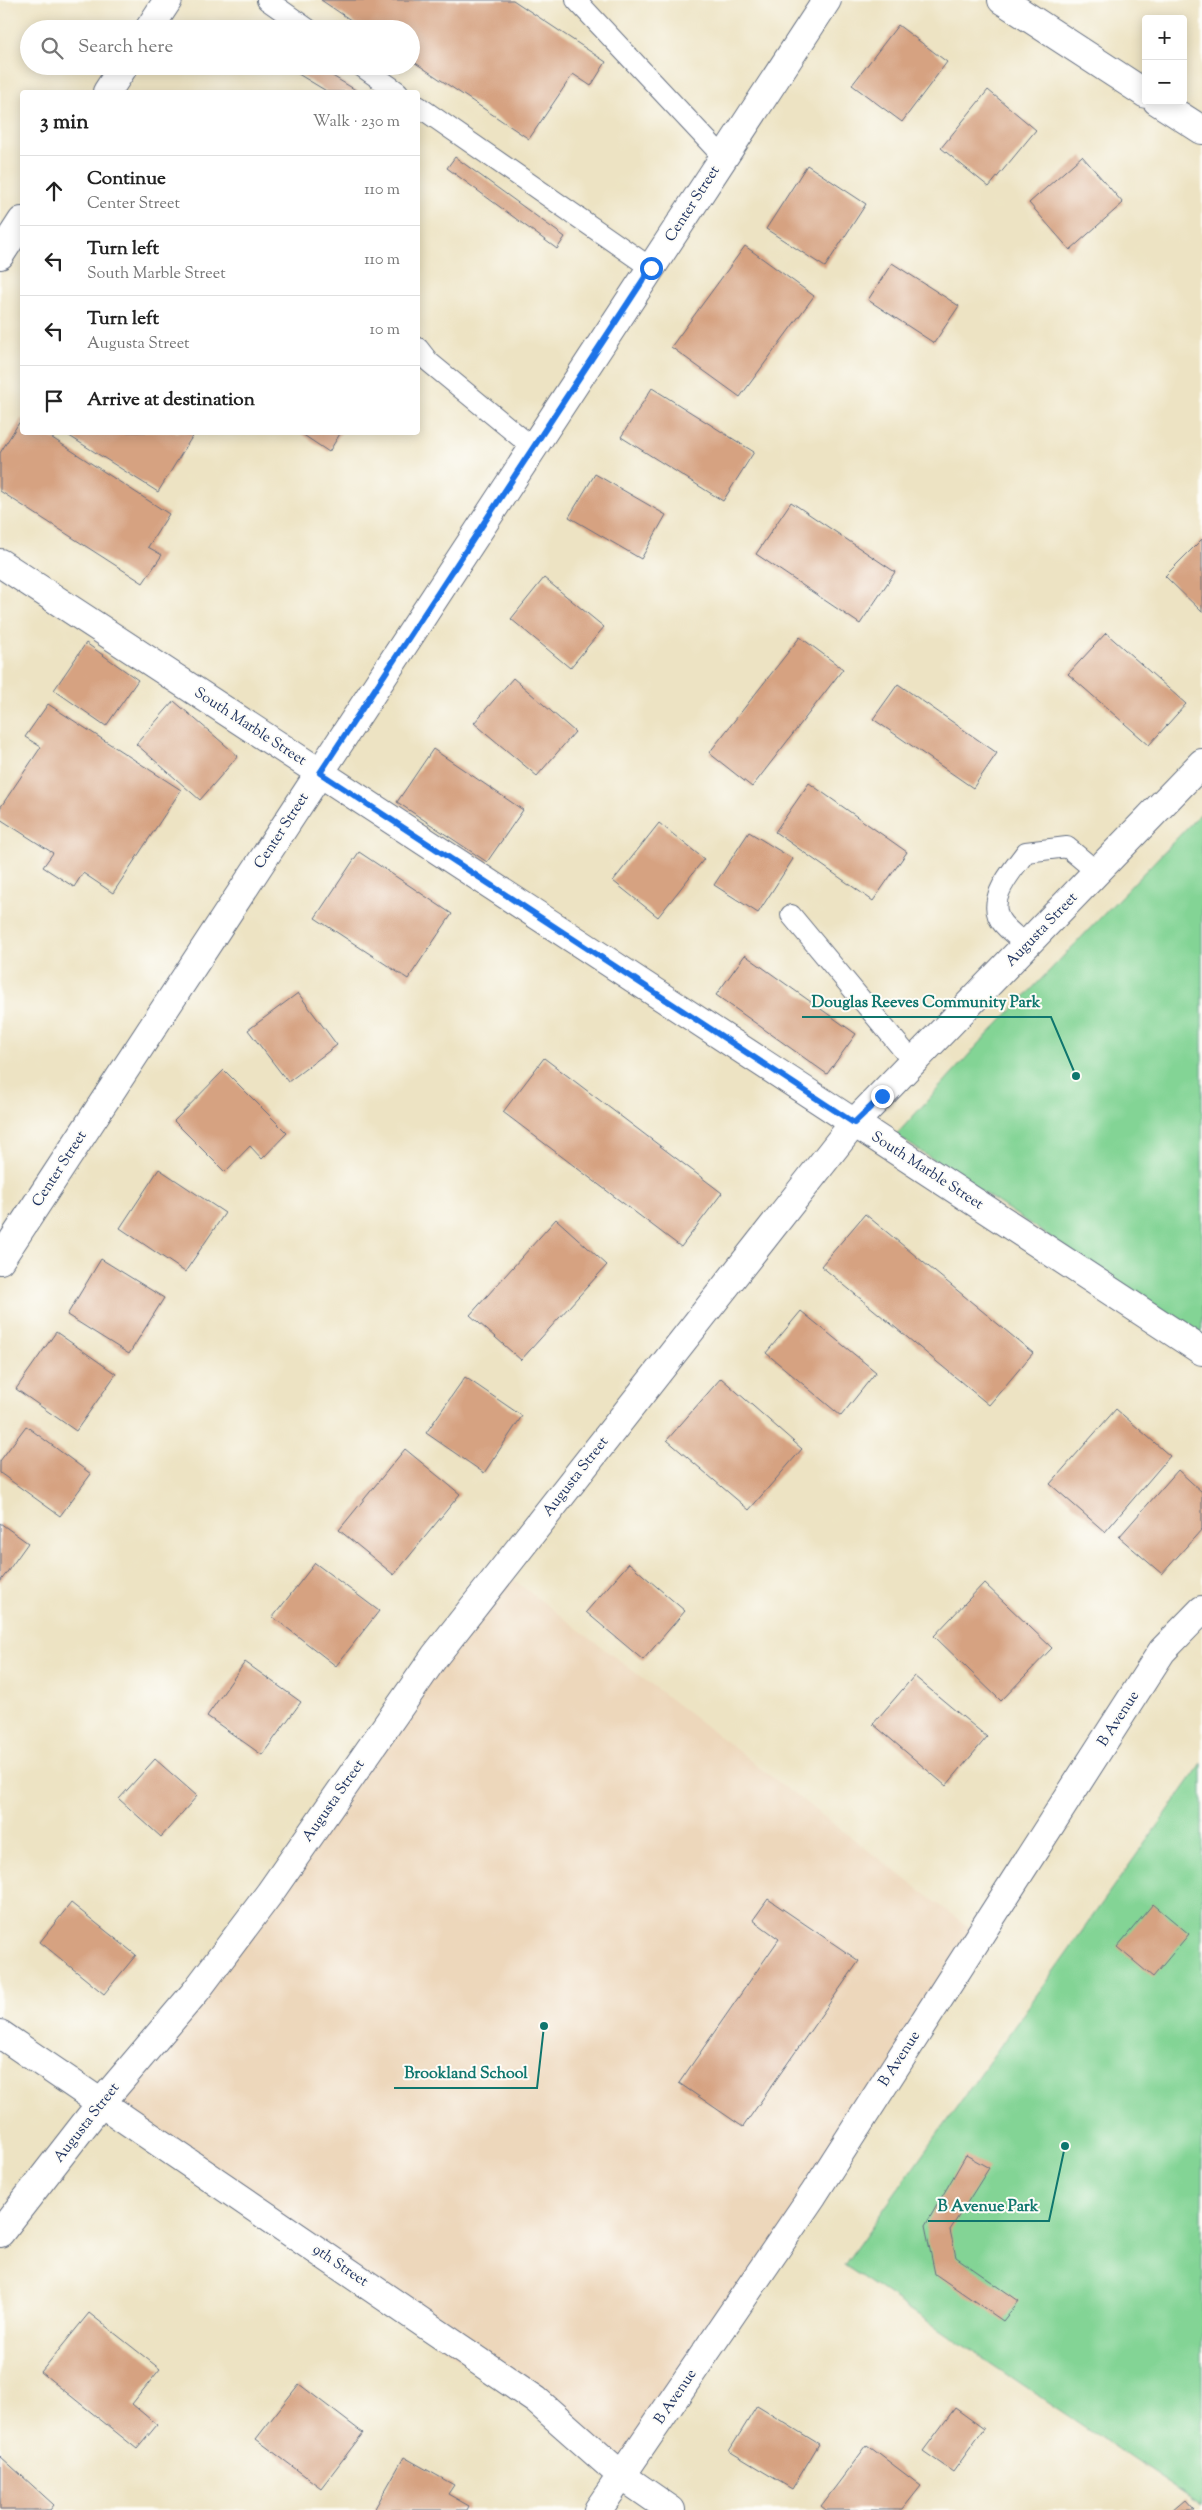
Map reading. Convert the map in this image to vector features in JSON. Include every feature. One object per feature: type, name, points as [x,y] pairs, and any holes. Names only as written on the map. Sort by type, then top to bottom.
[{"type":"street","points":[[155,20],[168,0]]},
{"type":"street","name":"Center Street","points":[[0,1260],[827,0]]},
{"type":"street","points":[[1002,0],[1142,91]]},
{"type":"street","points":[[108,90],[118,75]]},
{"type":"street","points":[[1163,105],[1202,130]]},
{"type":"street","points":[[0,255],[20,224]]},
{"type":"street","name":"South Marble Street","points":[[0,563],[1202,1351]]},
{"type":"street","name":"Augusta Street","points":[[0,2233],[101,2103],[196,1991],[269,1894],[436,1656],[854,1123],[1202,763]]},
{"type":"street","name":"B Avenue","points":[[598,2510],[813,2195],[1162,1651],[1202,1610]]},
{"type":"street","name":"9th Street","points":[[0,2034],[536,2400],[622,2476],[671,2510]]},
{"type":"lane","points":[[267,0],[295,20]]},
{"type":"lane","points":[[576,0],[724,158]]},
{"type":"lane","points":[[374,75],[395,90]]},
{"type":"lane","points":[[420,107],[651,268]]},
{"type":"lane","points":[[420,350],[430,362],[532,448]]},
{"type":"lane","points":[[1027,946],[1002,923],[996,907],[1003,882],[1026,852],[1067,847],[1097,872]]},
{"type":"lane","points":[[791,915],[914,1063]]},
{"type":"shaded area","points":[[502,1571],[979,1935],[622,2476],[101,2103]]},
{"type":"green space","points":[[1202,812],[1202,1338],[896,1135],[975,1048]]},
{"type":"green space","points":[[1202,1763],[1202,2506],[844,2265]]},
{"type":"building","points":[[321,0],[513,0],[606,62],[591,86],[573,74],[529,139],[420,66],[420,20],[351,20]]},
{"type":"building","points":[[898,25],[947,62],[902,122],[852,85]]},
{"type":"building","points":[[300,75],[331,75],[356,90],[325,90]]},
{"type":"building","points":[[988,90],[1036,130],[989,187],[941,148]]},
{"type":"building","points":[[1082,156],[1123,203],[1070,250],[1029,203]]},
{"type":"building","points":[[455,157],[565,237],[557,249],[447,168]]},
{"type":"building","points":[[807,165],[866,204],[825,267],[766,229]]},
{"type":"building","points":[[745,246],[814,296],[740,397],[671,347]]},
{"type":"building","points":[[892,263],[959,306],[934,343],[868,300]]},
{"type":"building","points":[[652,388],[754,452],[723,501],[621,437]]},
{"type":"building","points":[[20,421],[20,435],[48,435],[169,514],[148,547],[162,555],[143,583],[0,491],[0,453]]},
{"type":"building","points":[[68,435],[193,435],[158,492]]},
{"type":"building","points":[[304,435],[339,435],[329,452]]},
{"type":"building","points":[[595,474],[666,515],[641,559],[569,517]]},
{"type":"building","points":[[791,502],[895,572],[860,624],[756,554]]},
{"type":"building","points":[[1202,539],[1202,612],[1165,576]]},
{"type":"building","points":[[544,578],[604,627],[570,668],[511,619]]},
{"type":"building","points":[[1106,633],[1186,704],[1149,745],[1068,674]]},
{"type":"building","points":[[800,637],[843,669],[752,787],[709,753]]},
{"type":"building","points":[[86,643],[138,680],[106,726],[54,690]]},
{"type":"building","points":[[513,678],[575,732],[537,776],[474,723]]},
{"type":"building","points":[[898,684],[997,753],[973,788],[873,719]]},
{"type":"building","points":[[174,701],[238,756],[200,800],[136,744]]},
{"type":"building","points":[[48,704],[181,790],[113,893],[83,873],[74,887],[43,867],[53,853],[0,819],[0,808],[41,747],[25,737]]},
{"type":"building","points":[[433,749],[523,810],[487,862],[397,802]]},
{"type":"building","points":[[809,783],[907,852],[873,901],[775,832]]},
{"type":"building","points":[[659,823],[704,859],[658,917],[613,881]]},
{"type":"building","points":[[749,832],[793,859],[758,913],[714,885]]},
{"type":"building","points":[[359,852],[452,914],[408,979],[315,918]]},
{"type":"building","points":[[745,955],[856,1034],[827,1074],[716,995]]},
{"type":"building","points":[[298,993],[337,1045],[288,1082],[248,1030]]},
{"type":"building","points":[[544,1058],[722,1193],[681,1247],[503,1112]]},
{"type":"building","points":[[224,1070],[287,1133],[262,1159],[250,1146],[225,1172],[174,1121]]},
{"type":"building","points":[[159,1169],[225,1213],[185,1272],[120,1228]]},
{"type":"building","points":[[865,1214],[1033,1353],[989,1405],[821,1266]]},
{"type":"building","points":[[556,1219],[607,1265],[521,1360],[470,1315]]},
{"type":"building","points":[[101,1259],[164,1298],[129,1354],[67,1315]]},
{"type":"building","points":[[801,1311],[876,1372],[841,1416],[766,1353]]},
{"type":"building","points":[[56,1332],[116,1374],[76,1431],[16,1389]]},
{"type":"building","points":[[465,1377],[522,1416],[484,1473],[426,1433]]},
{"type":"building","points":[[721,1378],[802,1449],[749,1510],[667,1440]]},
{"type":"building","points":[[1116,1409],[1170,1456],[1105,1532],[1050,1484]]},
{"type":"building","points":[[26,1426],[91,1474],[60,1516],[0,1473],[0,1461]]},
{"type":"building","points":[[405,1449],[460,1494],[394,1575],[339,1530]]},
{"type":"building","points":[[1178,1470],[1202,1492],[1202,1529],[1162,1574],[1119,1537]]},
{"type":"building","points":[[0,1523],[28,1543],[0,1582]]},
{"type":"building","points":[[315,1563],[379,1611],[336,1666],[273,1617]]},
{"type":"building","points":[[629,1563],[685,1611],[643,1660],[586,1612]]},
{"type":"building","points":[[984,1583],[1052,1648],[1001,1701],[934,1636]]},
{"type":"building","points":[[245,1662],[301,1702],[262,1755],[207,1716]]},
{"type":"building","points":[[914,1676],[987,1737],[946,1786],[873,1724]]},
{"type":"building","points":[[155,1759],[197,1796],[161,1837],[119,1799]]},
{"type":"building","points":[[768,1899],[859,1961],[743,2127],[679,2083],[779,1939],[753,1920]]},
{"type":"building","points":[[71,1903],[136,1955],[104,1994],[40,1942]]},
{"type":"building","points":[[1153,1904],[1189,1934],[1153,1977],[1117,1947]]},
{"type":"building","points":[[966,2155],[989,2168],[950,2230],[956,2257],[1019,2301],[1003,2321],[935,2274],[925,2226]]},
{"type":"building","points":[[89,2313],[160,2369],[132,2404],[157,2425],[137,2449],[41,2372]]},
{"type":"building","points":[[299,2384],[363,2433],[321,2488],[256,2439]]},
{"type":"building","points":[[757,2406],[819,2444],[792,2489],[729,2451]]},
{"type":"building","points":[[955,2408],[984,2429],[953,2472],[923,2451]]},
{"type":"building","points":[[867,2445],[921,2486],[902,2510],[826,2510],[821,2506]]},
{"type":"building","points":[[0,2456],[54,2505],[50,2510],[0,2510]]},
{"type":"building","points":[[404,2457],[454,2485],[448,2494],[469,2506],[467,2510],[374,2510]]},
{"type":"building","points":[[1185,2499],[1195,2510],[1172,2510]]},
{"type":"place","name":"Douglas Reeves Community Park","points":[[1076,1076]]},
{"type":"place","name":"Brookland School","points":[[544,2026]]},
{"type":"place","name":"B Avenue Park","points":[[1065,2146]]},
{"type":"route","points":[[651,268],[320,773],[854,1123],[882,1096]]}]
